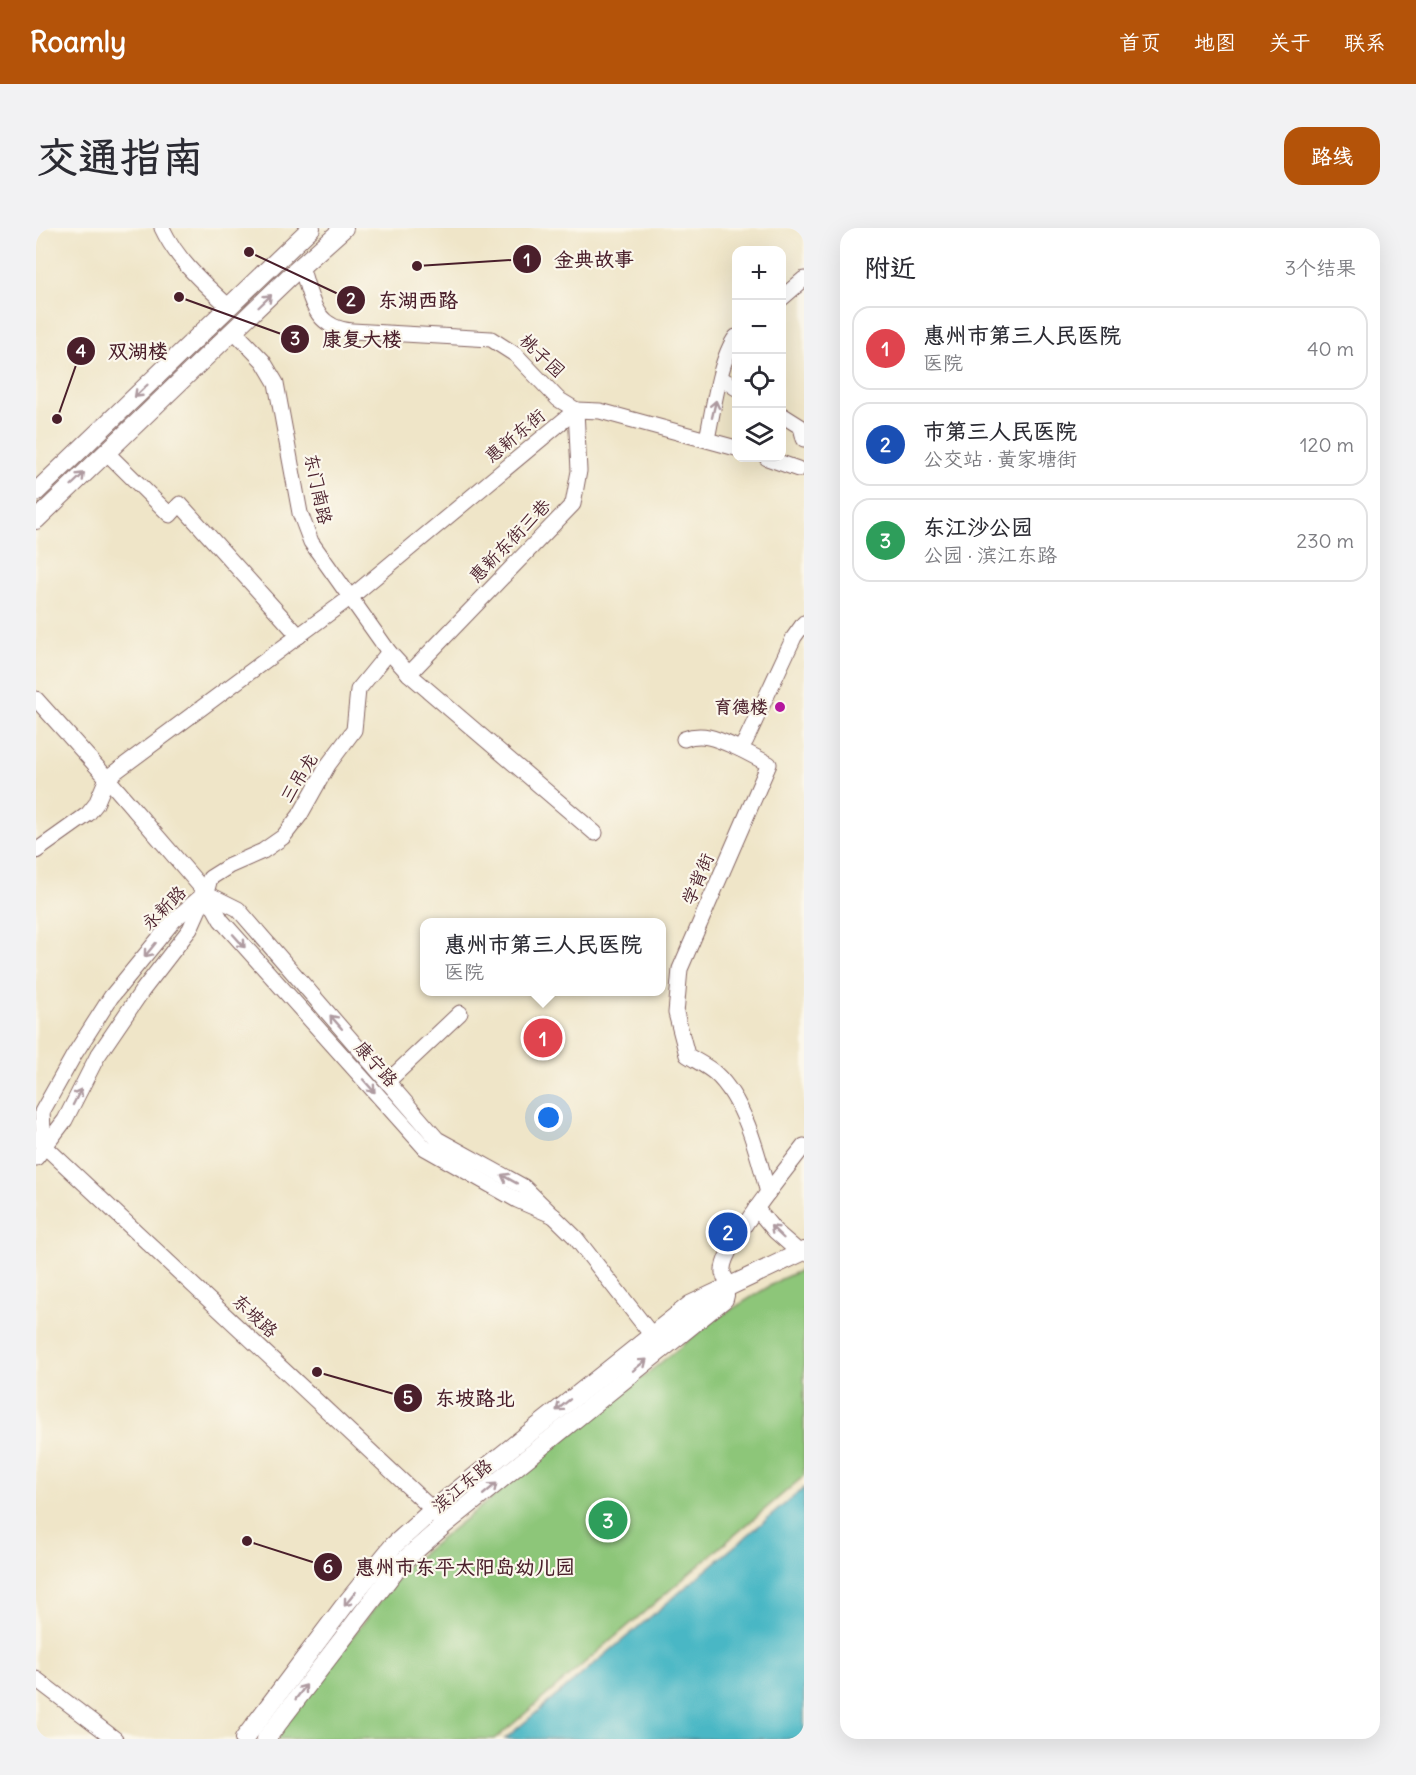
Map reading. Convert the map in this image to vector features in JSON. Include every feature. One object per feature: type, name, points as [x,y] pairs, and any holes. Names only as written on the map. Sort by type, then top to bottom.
[{"type":"main road","points":[[36,492],[311,228]]},
{"type":"main road","points":[[36,520],[301,266],[344,228]]},
{"type":"main road","name":"滨江东路","points":[[244,1739],[344,1606],[393,1546],[432,1510],[690,1305],[802,1252]]},
{"type":"main road","name":"滨江东路","points":[[266,1739],[400,1564],[724,1299],[730,1286]]},
{"type":"street","points":[[162,228],[172,248],[187,267],[228,306]]},
{"type":"street","name":"桃子园","points":[[301,266],[315,310],[323,320],[335,328],[352,331],[487,338],[516,355],[560,400],[576,410]]},
{"type":"street","points":[[786,295],[804,279]]},
{"type":"street","name":"东门南路","points":[[234,331],[263,361],[274,378],[281,401],[298,505],[304,528],[320,557],[389,652],[409,674],[595,833]]},
{"type":"street","points":[[707,439],[732,342]]},
{"type":"street","points":[[721,378],[732,385]]},
{"type":"street","points":[[576,410],[600,411],[732,447]]},
{"type":"street","name":"惠新东街","points":[[107,778],[351,597],[576,410]]},
{"type":"street","name":"惠新东街三巷","points":[[409,674],[573,504],[579,471],[576,410]]},
{"type":"street","points":[[786,418],[801,427],[804,439]]},
{"type":"street","points":[[106,452],[170,514],[180,504],[299,636]]},
{"type":"street","points":[[778,462],[801,470],[804,454]]},
{"type":"street","points":[[684,739],[708,735],[740,750],[794,637],[804,623]]},
{"type":"street","name":"三吊龙","points":[[206,893],[210,878],[229,866],[263,851],[283,837],[300,815],[328,765],[354,730],[358,690],[389,652]]},
{"type":"street","name":"康宁路","points":[[36,699],[206,893],[221,920],[425,1148],[517,1200],[554,1216]]},
{"type":"street","name":"学背街","points":[[740,750],[769,764],[680,969],[676,1013],[687,1055],[716,1074],[737,1102],[753,1140],[768,1193]]},
{"type":"street","points":[[36,851],[88,814],[96,804],[107,778]]},
{"type":"street","name":"康宁路","points":[[206,893],[238,909],[437,1139],[524,1187],[554,1216],[575,1237],[651,1334]]},
{"type":"street","name":"永新路","points":[[39,1147],[42,1112],[74,1055],[111,997],[174,920],[206,893]]},
{"type":"street","name":"永新路","points":[[39,1147],[65,1120],[97,1057],[142,991],[190,929],[206,893]]},
{"type":"street","points":[[387,1082],[460,1013]]},
{"type":"street","points":[[730,1286],[723,1273],[726,1258],[756,1208],[804,1146]]},
{"type":"street","name":"东坡路","points":[[39,1147],[432,1510],[444,1526]]},
{"type":"street","points":[[756,1208],[775,1231],[802,1252]]},
{"type":"street","points":[[36,1679],[115,1739]]},
{"type":"green space","points":[[804,1269],[804,1476],[495,1739],[273,1739],[408,1565],[714,1320],[781,1279]]},
{"type":"water","points":[[804,1488],[804,1739],[505,1739]]},
{"type":"place","name":"东湖西路","points":[[249,252]]},
{"type":"place","name":"金典故事","points":[[417,266]]},
{"type":"place","name":"康复大楼","points":[[179,297]]},
{"type":"place","name":"双湖楼","points":[[57,419]]},
{"type":"place","name":"育德楼","points":[[780,707]]},
{"type":"place","name":"惠州市第三人民医院","points":[[543,1038]]},
{"type":"place","name":"市第三人民医院","points":[[728,1232]]},
{"type":"place","name":"东坡路北","points":[[317,1372]]},
{"type":"place","name":"东江沙公园","points":[[608,1520]]},
{"type":"place","name":"惠州市东平太阳岛幼儿园","points":[[247,1541]]}]
